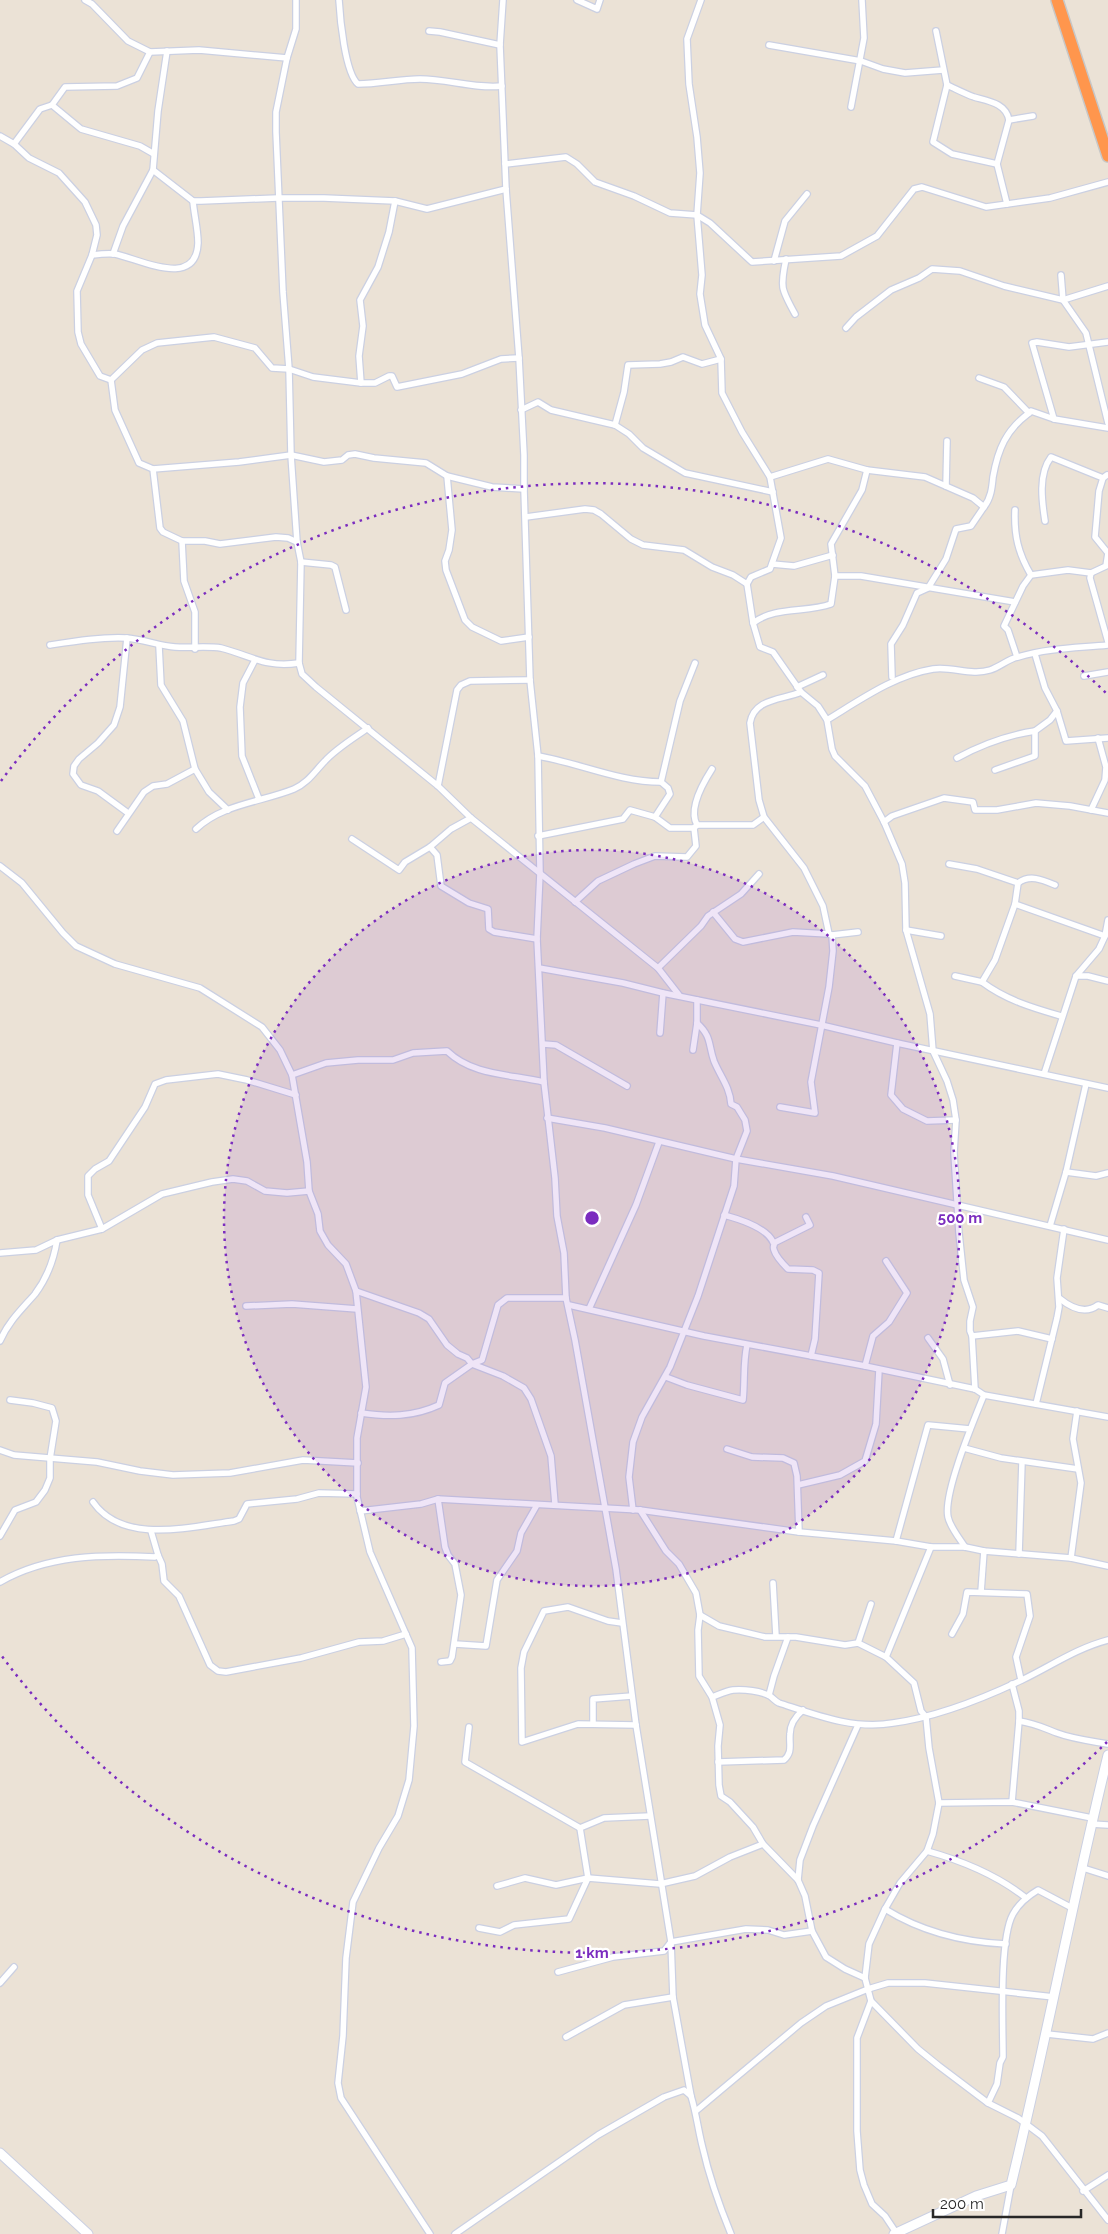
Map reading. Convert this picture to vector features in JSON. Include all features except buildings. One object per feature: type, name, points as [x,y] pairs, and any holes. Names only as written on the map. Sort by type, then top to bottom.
[{"type":"highway","points":[[1057,0],[1108,156]]},
{"type":"highway","points":[[1064,0],[1108,134]]},
{"type":"street","points":[[85,0],[92,4],[128,41],[150,52],[199,50],[287,58]]},
{"type":"street","points":[[296,0],[296,29],[287,58],[276,112],[278,198],[289,369],[291,455],[297,542],[301,562],[299,663],[302,674],[438,786],[471,818],[658,968],[679,995]]},
{"type":"street","points":[[339,0],[341,26],[346,51],[354,81],[358,84],[420,79],[446,80],[468,86],[502,86]]},
{"type":"street","points":[[503,0],[500,45],[506,189],[519,358],[524,455],[530,680],[538,756],[540,873],[537,939],[544,1082],[555,1178],[556,1216],[564,1253],[566,1298],[569,1305],[616,1569],[636,1725],[660,1884],[671,1942],[673,1997],[690,2096],[696,2111],[702,2146],[715,2193],[731,2234]]},
{"type":"street","points":[[577,0],[597,9],[600,0]]},
{"type":"street","points":[[701,0],[687,39],[689,84],[700,173],[697,215],[702,275],[700,294],[705,325],[721,359],[722,393],[742,432],[770,477],[780,538],[770,568],[752,577],[747,584],[753,623],[760,647],[773,652],[799,690],[818,706],[828,720],[832,749],[836,756],[865,786],[884,822],[902,864],[905,883],[906,930],[930,1014],[933,1051],[947,1081],[956,1120],[954,1153],[957,1204],[964,1280],[973,1306],[970,1331],[976,1389]]},
{"type":"street","points":[[851,107],[864,38],[862,0]]},
{"type":"street","points":[[429,31],[500,45]]},
{"type":"street","points":[[936,31],[947,85],[933,142],[952,154],[997,164]]},
{"type":"street","points":[[769,45],[861,61],[883,69],[905,73],[943,70]]},
{"type":"street","points":[[113,254],[123,226],[153,170],[167,51]]},
{"type":"street","points":[[14,144],[40,109],[52,105],[65,88],[118,86],[137,78],[150,52]]},
{"type":"street","points":[[947,85],[973,96],[994,102],[1008,114],[1010,120],[997,164],[1006,204]]},
{"type":"street","points":[[52,105],[81,128],[140,146],[154,154]]},
{"type":"street","points":[[1010,120],[1033,116]]},
{"type":"street","points":[[0,136],[14,144],[29,158],[59,173],[85,202],[96,225],[97,235],[92,255],[77,291],[78,332],[81,344],[100,376],[111,380]]},
{"type":"street","points":[[505,164],[566,157],[577,164],[595,182],[634,196],[670,213],[697,215],[710,223],[752,262],[841,256],[878,236],[914,189],[922,187],[986,207],[1050,198],[1108,182]]},
{"type":"street","points":[[153,170],[193,200],[278,198],[395,202],[427,209],[506,189]]},
{"type":"street","points":[[774,261],[785,221],[807,194]]},
{"type":"street","points":[[92,255],[113,254],[152,265],[174,269],[186,268],[194,261],[198,243],[193,200]]},
{"type":"street","points":[[361,383],[359,356],[363,326],[360,300],[378,267],[389,232],[395,202]]},
{"type":"street","points":[[786,259],[782,289],[795,314]]},
{"type":"street","points":[[846,328],[891,290],[919,278],[932,269],[960,271],[1004,286],[1063,300],[1108,286]]},
{"type":"street","points":[[1061,275],[1063,300],[1086,333],[1108,423]]},
{"type":"street","points":[[111,380],[142,350],[157,343],[214,337],[255,348],[272,368],[289,369],[312,377],[361,383],[375,383],[392,376],[397,387],[462,374],[501,359],[519,358]]},
{"type":"street","points":[[1054,418],[1032,343],[1037,342],[1069,347],[1108,342]]},
{"type":"street","points":[[615,425],[624,392],[628,365],[665,363],[683,357],[706,364],[721,359]]},
{"type":"street","points":[[979,378],[1004,387],[1028,413]]},
{"type":"street","points":[[111,380],[115,410],[125,434],[139,463],[152,469],[239,462],[291,455],[324,462],[342,460],[348,455],[355,454],[374,458],[426,463],[448,476],[492,487],[524,489]]},
{"type":"street","points":[[521,410],[538,402],[551,410],[615,425],[629,434],[643,448],[686,473],[773,492]]},
{"type":"street","points":[[892,677],[891,644],[903,625],[917,593],[928,588],[946,560],[956,529],[972,526],[984,507],[990,495],[996,462],[1008,433],[1014,424],[1031,411],[1054,418],[1108,428]]},
{"type":"street","points":[[946,486],[947,441]]},
{"type":"street","points":[[1031,575],[1068,570],[1091,573],[1106,566],[1108,553],[1095,537],[1099,491],[1106,476],[1051,457],[1047,462],[1042,484],[1045,521]]},
{"type":"street","points":[[770,477],[828,458],[867,470],[925,477],[973,498],[984,507]]},
{"type":"street","points":[[152,469],[160,528],[163,532],[182,541],[205,541],[220,544],[276,537],[288,538],[297,542]]},
{"type":"street","points":[[753,623],[769,614],[817,608],[831,604],[835,576],[832,544],[862,490],[867,470]]},
{"type":"street","points":[[448,476],[452,530],[445,561],[446,570],[465,620],[472,627],[501,641],[529,637]]},
{"type":"street","points":[[526,517],[585,509],[594,510],[630,539],[643,545],[684,550],[712,567],[733,575],[747,584]]},
{"type":"street","points":[[1015,510],[1015,534],[1018,548],[1031,575]]},
{"type":"street","points":[[182,541],[184,582],[195,612],[195,649]]},
{"type":"street","points":[[772,564],[794,566],[832,555]]},
{"type":"street","points":[[301,562],[335,567],[346,610]]},
{"type":"street","points":[[828,720],[872,692],[902,679],[934,669],[969,672],[989,670],[1017,657],[1056,648],[1108,644],[1090,578],[1091,573]]},
{"type":"street","points":[[1017,657],[1008,630],[1004,626],[1015,602],[1031,575]]},
{"type":"street","points":[[835,576],[860,576],[1015,602]]},
{"type":"street","points":[[50,645],[98,638],[127,638],[159,646],[195,649],[219,648],[281,666],[299,663]]},
{"type":"street","points":[[127,638],[120,707],[114,725],[79,759],[74,766],[73,774],[80,785],[98,791],[128,813]]},
{"type":"street","points":[[159,646],[161,685],[183,721],[195,769],[209,792],[228,810]]},
{"type":"street","points":[[1035,654],[1045,688],[1057,711],[1066,742],[1108,738]]},
{"type":"street","points":[[255,660],[244,682],[240,707],[242,756],[259,799]]},
{"type":"street","points":[[661,782],[680,701],[695,663]]},
{"type":"street","points":[[1084,676],[1108,672]]},
{"type":"street","points":[[780,1107],[814,1113],[811,1082],[829,986],[833,952],[831,935],[823,906],[804,868],[764,817],[757,785],[751,718],[762,704],[788,698],[823,675]]},
{"type":"street","points":[[438,786],[457,690],[461,684],[470,681],[530,680]]},
{"type":"street","points":[[957,758],[1019,733],[1035,731],[1050,720],[1057,711]]},
{"type":"street","points":[[196,829],[203,822],[228,810],[295,788],[310,779],[326,760],[368,728]]},
{"type":"street","points":[[995,770],[1035,756],[1035,731]]},
{"type":"street","points":[[1091,810],[1105,780],[1106,767],[1098,738]]},
{"type":"street","points":[[538,756],[562,760],[596,771],[651,782],[661,782],[668,788],[670,794],[655,817]]},
{"type":"street","points":[[117,831],[144,792],[153,786],[167,784],[195,769]]},
{"type":"street","points":[[575,902],[598,881],[634,864],[656,856],[687,857],[696,846],[695,820],[697,800],[712,769]]},
{"type":"street","points":[[884,822],[892,816],[944,798],[973,802],[975,810],[997,810],[1036,803],[1108,813]]},
{"type":"street","points":[[538,836],[623,819],[630,810],[655,817],[670,828],[752,825],[764,817]]},
{"type":"street","points":[[352,839],[399,870],[405,862],[430,847],[451,829],[471,818]]},
{"type":"street","points":[[430,847],[437,855],[441,886],[469,903],[488,909],[489,929],[537,939]]},
{"type":"street","points":[[949,864],[977,869],[1018,883]]},
{"type":"street","points":[[0,866],[22,883],[63,934],[76,946],[115,964],[200,988],[262,1027],[280,1050],[292,1075],[307,1162],[308,1191],[318,1214],[320,1231],[328,1246],[346,1264],[356,1291],[356,1309],[366,1387],[358,1438],[357,1494],[370,1552],[412,1648],[414,1684],[414,1726],[409,1780],[398,1816],[353,1902],[346,1958],[343,2036],[338,2083],[341,2098],[430,2234]]},
{"type":"street","points":[[658,968],[713,912],[741,894],[759,874]]},
{"type":"street","points":[[982,982],[996,960],[1015,904],[1018,883],[1024,878],[1038,879],[1055,885]]},
{"type":"street","points":[[1015,904],[1105,936]]},
{"type":"street","points":[[713,912],[735,939],[743,942],[793,932],[831,935],[858,932]]},
{"type":"street","points":[[1044,1074],[1061,1016],[1076,976],[1099,949],[1105,936],[1108,920]]},
{"type":"street","points":[[906,930],[941,936]]},
{"type":"street","points":[[1086,965],[1088,976]]},
{"type":"street","points":[[539,968],[623,983],[821,1025],[897,1044],[1108,1087]]},
{"type":"street","points":[[955,976],[982,982],[997,993],[1013,1001],[1061,1016]]},
{"type":"street","points":[[1076,976],[1088,976],[1108,981]]},
{"type":"street","points":[[660,1034],[664,993]]},
{"type":"street","points":[[693,1050],[697,1023],[697,1000]]},
{"type":"street","points":[[632,1510],[629,1477],[633,1442],[642,1417],[666,1377],[707,1272],[734,1186],[736,1160],[747,1130],[744,1120],[731,1104],[731,1093],[713,1060],[710,1040],[704,1029],[697,1023]]},
{"type":"street","points":[[543,1044],[556,1044],[627,1086]]},
{"type":"street","points":[[897,1044],[891,1095],[903,1109],[927,1121],[956,1120]]},
{"type":"street","points":[[292,1075],[326,1063],[358,1060],[393,1060],[412,1053],[447,1051],[456,1060],[482,1071],[544,1082]]},
{"type":"street","points":[[102,1229],[88,1195],[88,1176],[95,1169],[109,1161],[120,1147],[145,1107],[156,1084],[166,1080],[218,1074],[247,1080],[296,1095]]},
{"type":"street","points":[[1050,1226],[1066,1172],[1072,1138],[1086,1084]]},
{"type":"street","points":[[547,1118],[605,1128],[736,1160],[758,1162],[833,1176],[1108,1240]]},
{"type":"street","points":[[589,1309],[636,1205],[659,1142]]},
{"type":"street","points":[[1066,1172],[1096,1176],[1108,1173]]},
{"type":"street","points":[[0,1253],[36,1250],[57,1240],[102,1229],[162,1194],[212,1182],[232,1179],[247,1181],[265,1190],[288,1193],[308,1191]]},
{"type":"street","points":[[724,1215],[760,1230],[774,1243],[774,1250],[788,1270],[813,1270],[819,1273],[815,1339],[812,1356]]},
{"type":"street","points":[[774,1243],[810,1225],[806,1217]]},
{"type":"street","points":[[1036,1404],[1059,1307],[1057,1278],[1064,1229]]},
{"type":"street","points":[[0,1341],[5,1329],[36,1292],[46,1276],[55,1255],[57,1240]]},
{"type":"street","points":[[865,1366],[873,1336],[889,1322],[907,1293],[886,1261]]},
{"type":"street","points":[[356,1291],[419,1312],[429,1319],[447,1345],[458,1354],[467,1358],[472,1364],[515,1382],[524,1388],[532,1400],[551,1456],[555,1504]]},
{"type":"street","points":[[361,1413],[390,1417],[439,1405],[445,1384],[472,1364],[482,1360],[501,1300],[507,1298],[566,1298]]},
{"type":"street","points":[[1058,1298],[1067,1305],[1086,1310],[1091,1310],[1098,1305],[1108,1308]]},
{"type":"street","points":[[246,1306],[292,1304],[356,1309]]},
{"type":"street","points":[[569,1305],[747,1345],[865,1366],[976,1389],[984,1395],[1108,1417]]},
{"type":"street","points":[[972,1336],[1018,1331],[1052,1339]]},
{"type":"street","points":[[928,1338],[943,1360],[950,1384]]},
{"type":"street","points":[[666,1377],[687,1385],[743,1400],[746,1377],[744,1361],[747,1345]]},
{"type":"street","points":[[798,1485],[840,1475],[865,1461],[876,1424],[879,1370]]},
{"type":"street","points":[[966,1547],[948,1519],[947,1503],[970,1429],[984,1395]]},
{"type":"street","points":[[0,1536],[15,1510],[36,1502],[45,1490],[50,1478],[50,1459],[56,1421],[52,1408],[10,1400]]},
{"type":"street","points":[[1071,1558],[1081,1483],[1078,1456],[1073,1439],[1077,1411]]},
{"type":"street","points":[[896,1541],[928,1425],[970,1429]]},
{"type":"street","points":[[964,1448],[1022,1462],[1078,1469]]},
{"type":"street","points":[[727,1449],[752,1457],[784,1458],[794,1463],[798,1485],[799,1532]]},
{"type":"street","points":[[0,1450],[14,1455],[97,1462],[140,1471],[173,1475],[230,1473],[303,1460],[358,1463]]},
{"type":"street","points":[[1019,1554],[1022,1462]]},
{"type":"street","points":[[93,1502],[98,1509],[118,1522],[151,1531],[234,1521],[239,1519],[247,1504],[262,1501],[297,1499],[319,1493],[357,1494]]},
{"type":"street","points":[[360,1511],[421,1504],[438,1499],[640,1510],[799,1532],[896,1541],[931,1547],[966,1547],[984,1551],[1071,1558],[1108,1566]]},
{"type":"street","points":[[438,1499],[445,1547],[455,1564],[461,1595],[450,1661],[441,1662]]},
{"type":"street","points":[[454,1644],[486,1646],[497,1580],[517,1551],[521,1533],[537,1505]]},
{"type":"street","points":[[640,1510],[666,1551],[679,1564],[696,1593],[700,1615],[698,1630],[699,1676],[712,1697],[720,1725],[718,1762],[721,1796],[730,1802],[753,1826],[762,1844],[798,1880],[806,1896],[812,1931],[826,1957],[845,1969],[865,1978]]},
{"type":"street","points":[[151,1531],[162,1564],[164,1581],[179,1596],[210,1665],[218,1671],[226,1672],[301,1658],[359,1642],[383,1642],[406,1634]]},
{"type":"street","points":[[886,1657],[931,1547]]},
{"type":"street","points":[[981,1592],[984,1551]]},
{"type":"street","points":[[0,1582],[53,1560],[76,1560],[102,1555],[158,1555]]},
{"type":"street","points":[[772,1583],[776,1636]]},
{"type":"street","points":[[952,1634],[963,1614],[967,1592],[1027,1594],[1030,1616],[1016,1657],[1021,1680]]},
{"type":"street","points":[[858,1643],[871,1604]]},
{"type":"street","points":[[622,1623],[568,1607],[544,1611],[524,1652],[520,1676],[522,1742],[541,1737],[562,1727],[578,1724],[636,1725]]},
{"type":"street","points":[[700,1615],[719,1626],[764,1637],[776,1636],[844,1645],[858,1643],[886,1657],[914,1683],[921,1711],[926,1716],[932,1769],[939,1803],[933,1834],[927,1851],[900,1883],[885,1909],[869,1944],[865,1978],[871,2001],[918,2049],[988,2103],[1026,2124],[1042,2136],[1083,2191],[1108,2220]]},
{"type":"street","points":[[769,1696],[788,1638]]},
{"type":"street","points":[[712,1697],[732,1690],[754,1691],[769,1696],[776,1702],[820,1716],[858,1725],[892,1724],[926,1716],[972,1701],[1021,1680],[1080,1650],[1108,1640]]},
{"type":"street","points":[[1012,1684],[1019,1711],[1012,1802]]},
{"type":"street","points":[[593,1724],[594,1699],[632,1696]]},
{"type":"street","points":[[794,1707],[796,1717]]},
{"type":"street","points":[[718,1762],[784,1760],[790,1753],[790,1729],[796,1717],[803,1710]]},
{"type":"street","points":[[1019,1721],[1034,1723],[1057,1733],[1083,1740],[1108,1744]]},
{"type":"street","points":[[798,1880],[800,1860],[813,1826],[858,1725]]},
{"type":"street","points":[[469,1727],[465,1762],[580,1828]]},
{"type":"street","points":[[1002,2234],[1011,2185],[1047,2034],[1083,1868],[1091,1821],[1108,1755]]},
{"type":"street","points":[[939,1803],[1012,1802],[1108,1825]]},
{"type":"street","points":[[580,1828],[604,1818],[650,1816]]},
{"type":"street","points":[[479,1928],[500,1932],[514,1925],[569,1919],[588,1878],[580,1828]]},
{"type":"street","points":[[497,1886],[525,1878],[556,1885],[588,1878],[660,1884],[695,1876],[730,1857],[762,1844]]},
{"type":"street","points":[[927,1851],[962,1862],[1007,1883],[1026,1898]]},
{"type":"street","points":[[1083,1868],[1108,1876]]},
{"type":"street","points":[[988,2103],[997,2084],[1000,2063],[1003,2057],[1006,1944],[1013,1914],[1026,1898],[1038,1890],[1074,1908]]},
{"type":"street","points":[[885,1909],[920,1927],[943,1935],[972,1941],[1006,1944]]},
{"type":"street","points":[[558,1972],[613,1957],[664,1951],[671,1942],[746,1929],[768,1930],[784,1935],[812,1931]]},
{"type":"street","points":[[0,1983],[14,1967]]},
{"type":"street","points":[[696,2111],[801,2023],[826,2006],[868,1989],[888,1983],[904,1982],[1004,1990],[1054,1997]]},
{"type":"street","points":[[566,2037],[624,2006],[673,1997]]},
{"type":"street","points":[[871,2001],[857,2038],[857,2131],[860,2170],[864,2186],[872,2204],[885,2216],[896,2234],[976,2196],[1011,2185]]},
{"type":"street","points":[[1047,2034],[1093,2039],[1108,2033]]},
{"type":"street","points":[[455,2234],[598,2135],[664,2097],[684,2090],[690,2096]]},
{"type":"street","points":[[0,2153],[88,2234]]},
{"type":"street","points":[[1083,2191],[1108,2175]]}]
